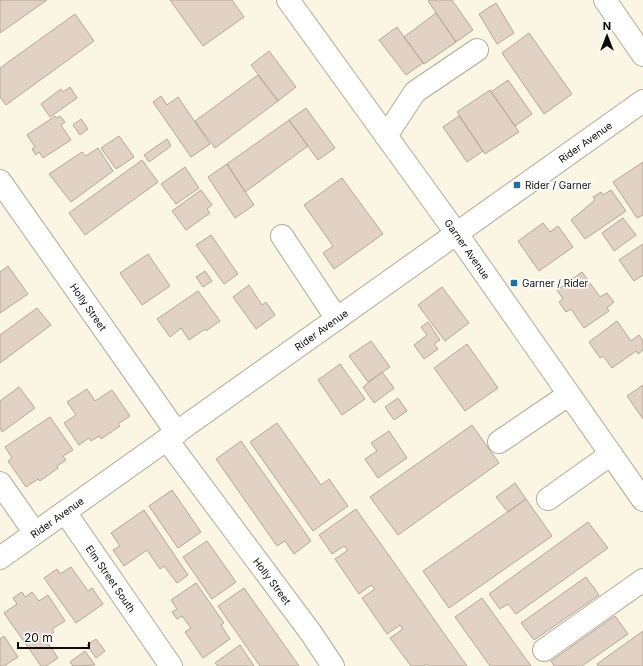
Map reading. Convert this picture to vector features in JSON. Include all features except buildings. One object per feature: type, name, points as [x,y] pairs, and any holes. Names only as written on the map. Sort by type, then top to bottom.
[{"type":"street","name":"Garner Avenue","points":[[288,0],[457,234],[568,395],[641,492]]},
{"type":"street","points":[[605,0],[643,55]]},
{"type":"street","points":[[386,136],[415,92],[477,50]]},
{"type":"street","name":"Rider Avenue","points":[[0,558],[643,101]]},
{"type":"street","name":"Holly Street","points":[[0,181],[172,436],[312,633],[333,666]]},
{"type":"street","points":[[282,236],[337,319]]},
{"type":"street","points":[[499,442],[568,395]]},
{"type":"street","points":[[548,498],[611,454]]},
{"type":"street","points":[[0,483],[35,533]]},
{"type":"street","name":"Elm Street South","points":[[64,512],[171,666]]},
{"type":"street","points":[[544,650],[643,580]]},
{"type":"place","name":"Rider / Garner","points":[[517,185]]},
{"type":"place","name":"Garner / Rider","points":[[514,283]]}]
